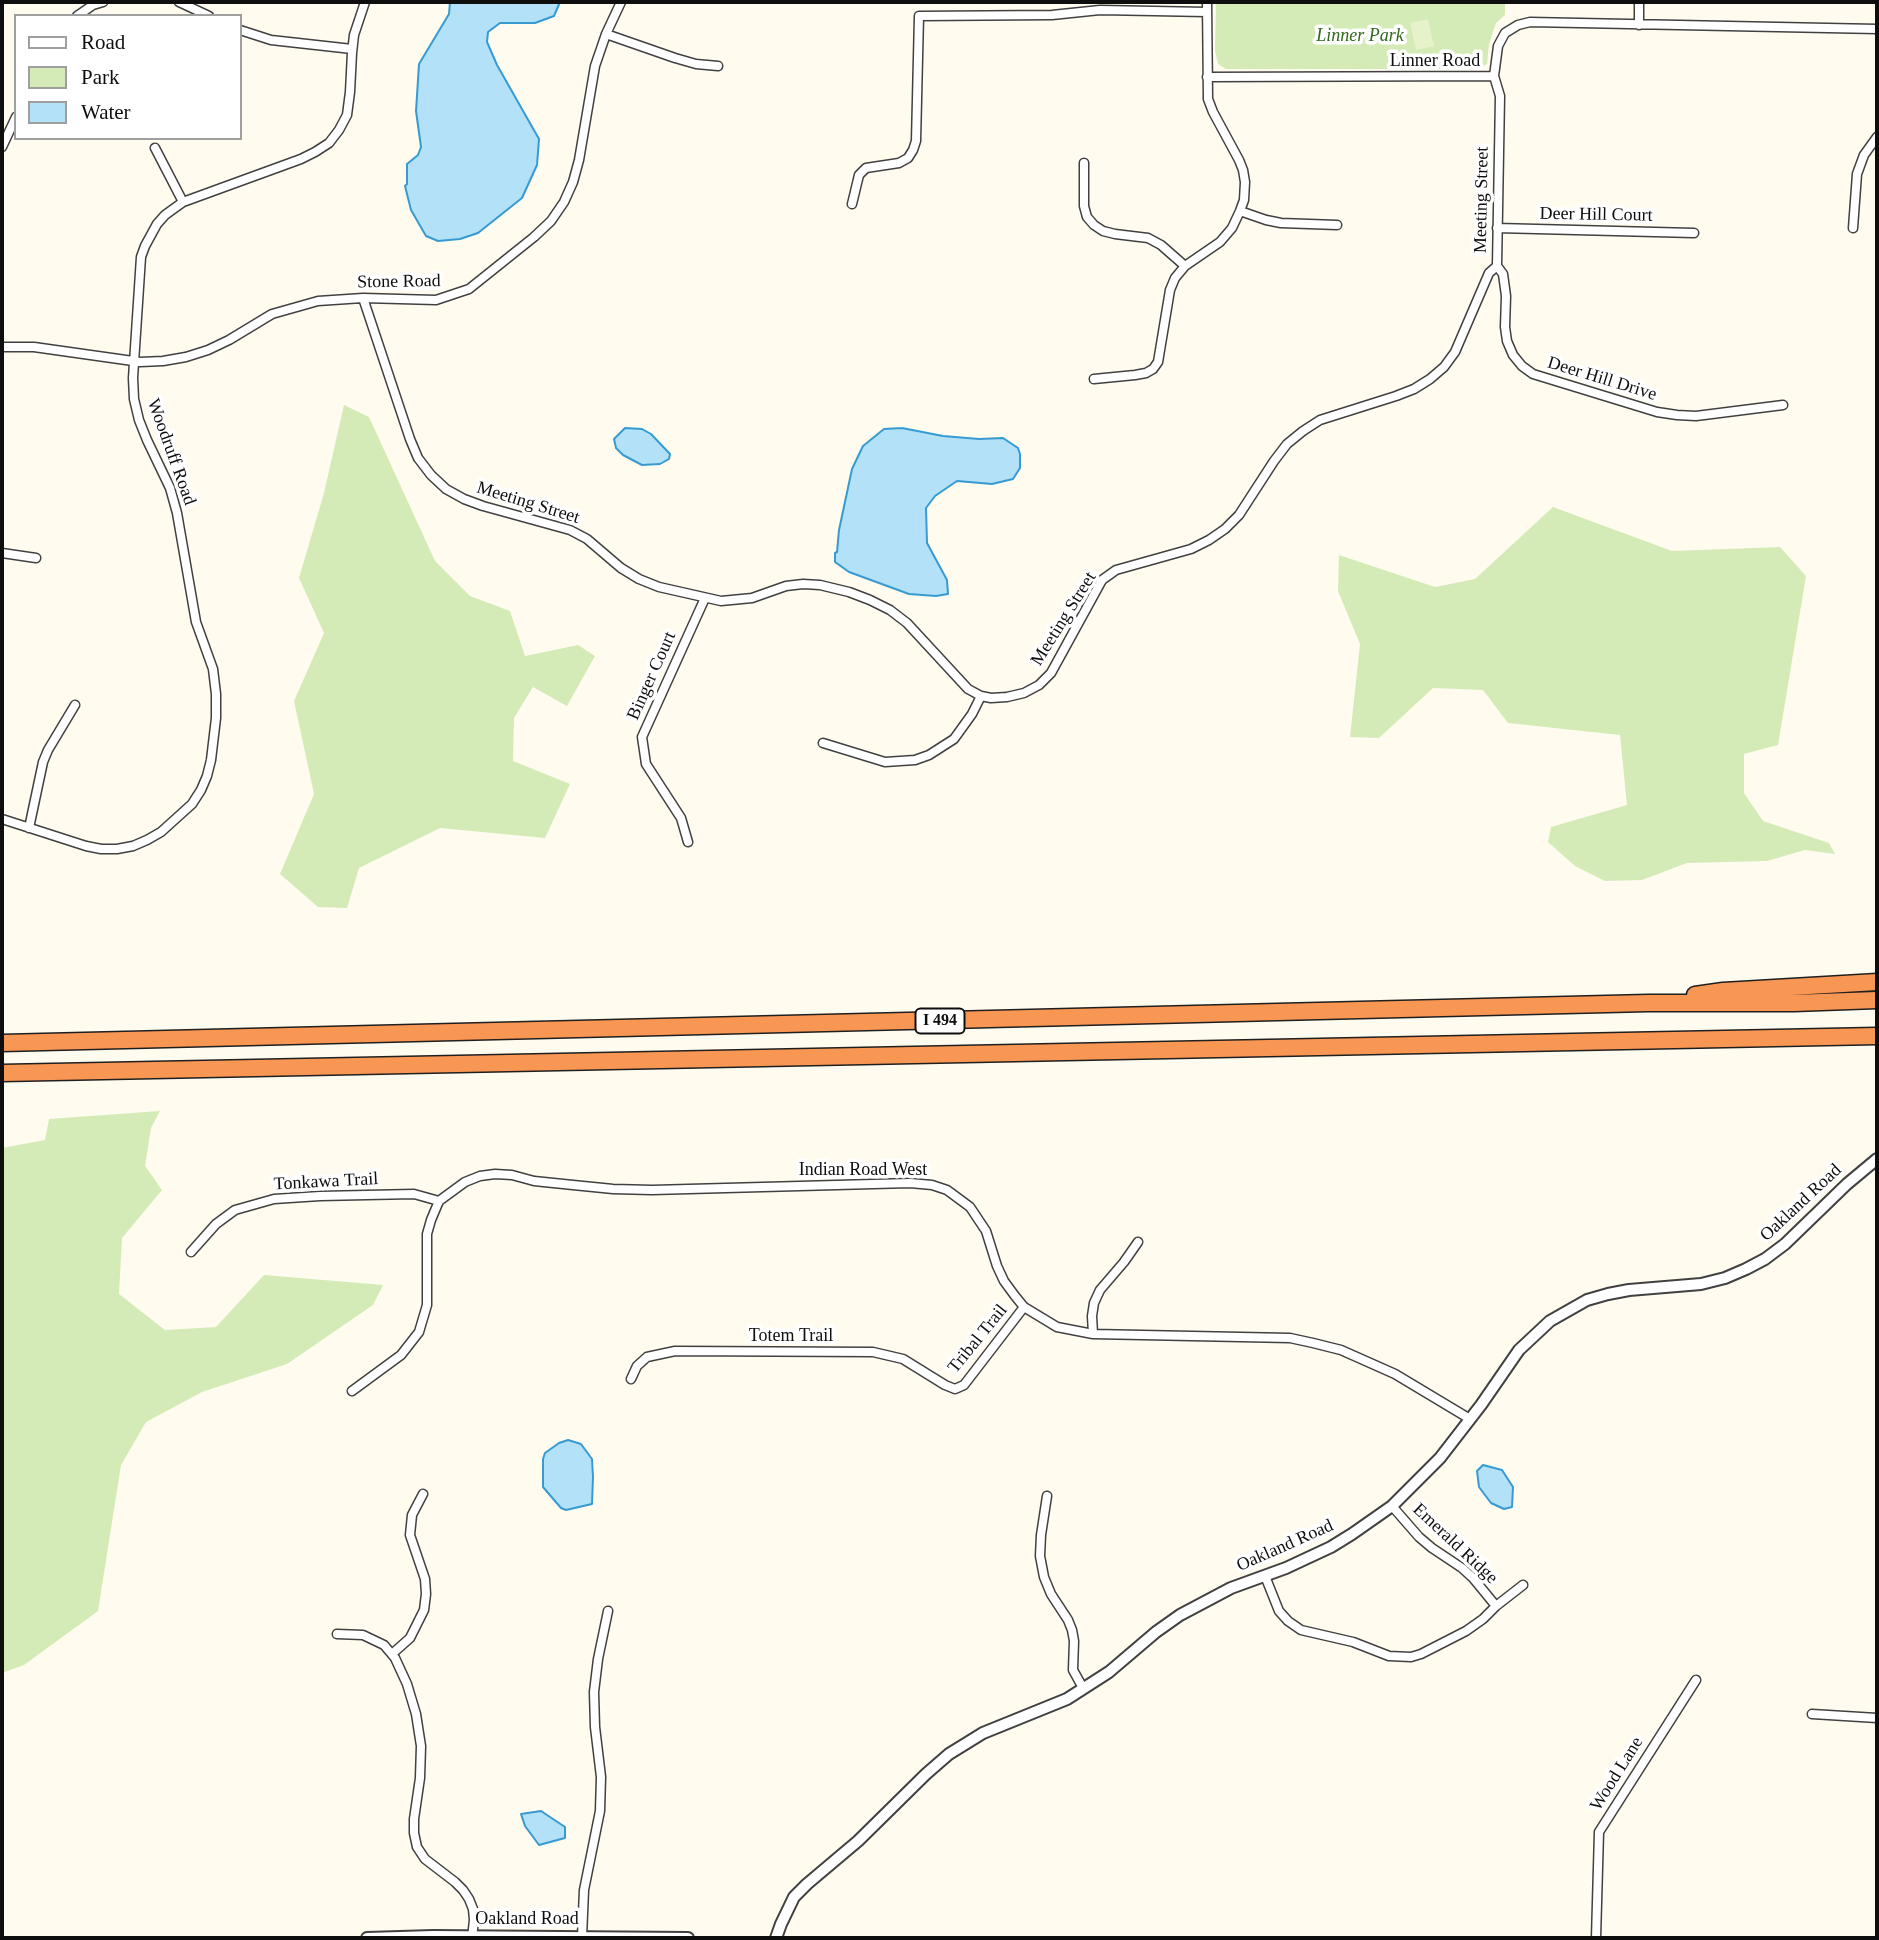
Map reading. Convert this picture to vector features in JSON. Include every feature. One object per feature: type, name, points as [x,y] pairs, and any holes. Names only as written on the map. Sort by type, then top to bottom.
[{"type":"highway","points":[[1648,1003],[1723,991],[1877,982]]},
{"type":"highway","name":"I 494","points":[[2,1043],[1648,1003],[1877,1000]]},
{"type":"highway","name":"I 494","points":[[2,1073],[1877,1036]]},
{"type":"highway","points":[[1812,1037],[1877,1041]]},
{"type":"street","points":[[80,14],[103,2]]},
{"type":"street","points":[[179,2],[205,14]]},
{"type":"street","name":"Woodruff Road","points":[[2,819],[102,849],[133,846],[161,832],[192,804],[201,790],[207,776],[216,718],[216,694],[213,669],[196,622],[177,513],[170,488],[139,420],[134,399],[141,257],[157,224],[183,202],[301,159],[329,143],[346,115],[351,92],[352,49],[365,2]]},
{"type":"street","name":"Stone Road","points":[[2,347],[34,347],[134,361],[163,361],[208,350],[272,314],[294,306],[318,301],[363,298],[436,300],[463,292],[483,279],[551,222],[564,202],[579,160],[595,66],[621,2]]},
{"type":"street","points":[[1094,379],[1135,376],[1153,369],[1158,362],[1170,290],[1175,278],[1185,266],[1220,242],[1232,228],[1240,211],[1244,191],[1243,170],[1208,99],[1207,2]]},
{"type":"street","points":[[1639,2],[1639,25]]},
{"type":"street","points":[[852,204],[855,184],[866,168],[899,163],[908,158],[913,150],[916,141],[919,16],[1052,15],[1100,10],[1207,12]]},
{"type":"street","name":"Linner Road","points":[[1207,77],[1494,76],[1498,46],[1505,33],[1518,25],[1530,23],[1877,29]]},
{"type":"street","points":[[242,31],[271,40],[352,49]]},
{"type":"street","points":[[606,34],[675,58],[718,66]]},
{"type":"street","name":"Meeting Street","points":[[363,298],[418,458],[430,475],[446,489],[483,506],[570,530],[587,539],[621,568],[659,587],[720,601],[744,599],[786,586],[803,584],[849,592],[880,605],[907,623],[968,689],[981,696],[1007,697],[1024,693],[1051,673],[1102,580],[1116,570],[1191,549],[1225,529],[1238,515],[1287,444],[1303,431],[1320,420],[1414,389],[1444,367],[1455,352],[1489,273],[1497,266],[1500,96],[1494,76]]},
{"type":"street","points":[[2,147],[14,121]]},
{"type":"street","points":[[1853,228],[1857,174],[1864,155],[1877,137]]},
{"type":"street","points":[[155,148],[183,202]]},
{"type":"street","points":[[1084,163],[1084,206],[1087,217],[1094,225],[1115,234],[1148,238],[1161,245],[1185,266]]},
{"type":"street","points":[[1240,211],[1281,223],[1337,225]]},
{"type":"street","name":"Deer Hill Court","points":[[1497,228],[1694,233]]},
{"type":"street","name":"Deer Hill Drive","points":[[1497,266],[1503,274],[1506,296],[1507,341],[1513,355],[1533,374],[1657,412],[1677,415],[1696,416],[1783,405]]},
{"type":"street","points":[[2,553],[36,558]]},
{"type":"street","name":"Binger Court","points":[[688,842],[681,818],[646,764],[642,737],[705,598]]},
{"type":"street","points":[[823,743],[885,762],[915,760],[929,755],[954,739],[972,715],[981,696]]},
{"type":"street","points":[[29,828],[43,762],[75,705]]},
{"type":"street","name":"Oakland Road","points":[[776,1938],[794,1897],[858,1842],[949,1754],[983,1733],[1060,1702],[1109,1672],[1180,1615],[1231,1588],[1286,1568],[1331,1547],[1392,1506],[1440,1458],[1519,1350],[1557,1316],[1587,1300],[1608,1294],[1701,1284],[1746,1269],[1785,1244],[1847,1184],[1877,1160]]},
{"type":"street","name":"Indian Road West","points":[[439,1201],[465,1182],[495,1174],[534,1181],[652,1190],[910,1183],[932,1185],[947,1190],[970,1207],[986,1231],[1004,1281],[1024,1307],[1057,1327],[1093,1334],[1290,1338],[1313,1343],[1341,1350],[1395,1374],[1470,1419]]},
{"type":"street","name":"Tonkawa Trail","points":[[191,1252],[216,1224],[235,1210],[274,1199],[414,1194],[439,1201]]},
{"type":"street","points":[[352,1391],[401,1355],[419,1332],[427,1305],[427,1234],[439,1201]]},
{"type":"street","points":[[1093,1334],[1094,1303],[1100,1290],[1138,1242]]},
{"type":"street","name":"Tribal Trail","points":[[955,1389],[964,1385],[1024,1307]]},
{"type":"street","name":"Totem Trail","points":[[631,1380],[637,1366],[647,1357],[675,1351],[873,1352],[903,1359],[955,1389]]},
{"type":"street","points":[[392,1654],[410,1638],[424,1610],[425,1578],[410,1535],[412,1515],[423,1494]]},
{"type":"street","points":[[1047,1496],[1040,1556],[1051,1594],[1072,1630],[1073,1670],[1083,1688]]},
{"type":"street","name":"Emerald Ridge","points":[[1392,1506],[1419,1537],[1473,1578],[1496,1606]]},
{"type":"street","name":"Emerald Ridge","points":[[1265,1576],[1279,1611],[1288,1622],[1301,1630],[1353,1642],[1400,1658],[1421,1654],[1466,1631],[1523,1585]]},
{"type":"street","points":[[582,1937],[584,1890],[600,1811],[601,1777],[594,1727],[594,1692],[608,1611]]},
{"type":"street","points":[[337,1634],[363,1635],[384,1645],[400,1668],[412,1699],[421,1746],[414,1819],[417,1847],[425,1859],[463,1890],[472,1909],[473,1937]]},
{"type":"street","name":"Wood Lane","points":[[1596,1938],[1599,1832],[1696,1680]]},
{"type":"street","points":[[1812,1714],[1877,1718]]},
{"type":"street","name":"Oakland Road","points":[[367,1938],[688,1938]]},
{"type":"green space","name":"Linner Park","points":[[1216,2],[1505,2],[1505,15],[1496,23],[1489,44],[1487,64],[1479,69],[1226,69],[1218,64],[1215,51]]},
{"type":"green space","points":[[1428,19],[1434,46],[1416,50],[1410,23]]},
{"type":"green space","points":[[344,405],[369,417],[435,561],[470,596],[510,611],[525,656],[578,645],[595,656],[567,706],[533,687],[514,718],[513,761],[570,784],[545,838],[440,828],[359,868],[347,908],[318,907],[280,874],[314,794],[294,701],[324,633],[299,578],[324,493]]},
{"type":"green space","points":[[1553,507],[1672,551],[1780,547],[1806,576],[1778,745],[1744,754],[1744,793],[1763,821],[1829,843],[1835,854],[1805,850],[1767,861],[1687,863],[1642,880],[1605,881],[1575,866],[1548,842],[1551,827],[1627,805],[1620,735],[1508,723],[1483,690],[1433,688],[1379,738],[1350,737],[1360,644],[1338,591],[1339,555],[1435,587],[1475,579]]},
{"type":"green space","points":[[160,1111],[151,1128],[145,1166],[162,1190],[122,1238],[119,1294],[165,1330],[216,1327],[264,1275],[383,1285],[373,1305],[287,1364],[202,1392],[146,1422],[121,1465],[98,1611],[24,1665],[2,1673],[2,1148],[45,1140],[49,1119]]},
{"type":"water","points":[[450,2],[560,2],[554,16],[535,23],[500,23],[488,32],[487,42],[497,65],[539,139],[537,165],[522,198],[478,233],[460,239],[438,241],[426,236],[411,210],[405,186],[407,164],[418,155],[421,147],[416,111],[419,64],[449,14]]},
{"type":"water","points":[[625,428],[642,429],[651,434],[670,454],[669,459],[660,464],[642,465],[623,455],[616,448],[614,439]]},
{"type":"water","points":[[902,428],[943,436],[1003,438],[1018,448],[1020,454],[1020,468],[1013,479],[992,484],[957,481],[935,496],[926,508],[927,543],[947,580],[948,594],[909,594],[849,572],[835,562],[852,469],[863,446],[884,429]]},
{"type":"water","points":[[568,1440],[581,1444],[592,1459],[593,1477],[592,1504],[566,1510],[561,1508],[543,1487],[543,1459],[545,1453]]},
{"type":"water","points":[[1483,1465],[1502,1470],[1513,1487],[1512,1507],[1504,1509],[1491,1503],[1479,1487],[1477,1471]]},
{"type":"water","points":[[541,1811],[565,1827],[565,1838],[539,1845],[525,1826],[521,1814]]}]
